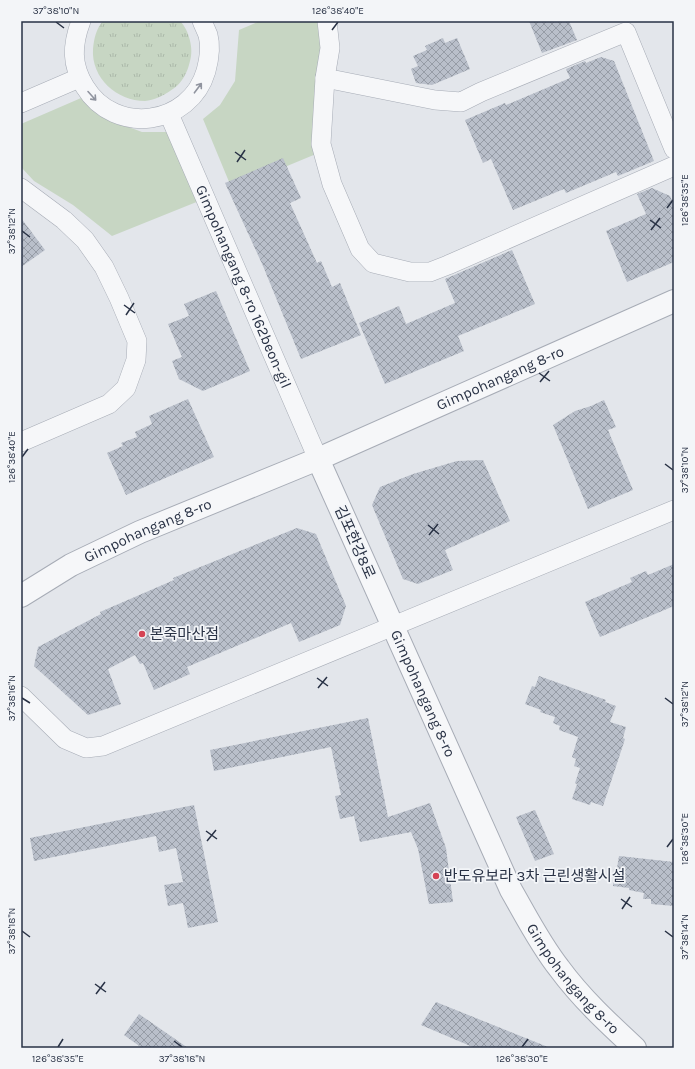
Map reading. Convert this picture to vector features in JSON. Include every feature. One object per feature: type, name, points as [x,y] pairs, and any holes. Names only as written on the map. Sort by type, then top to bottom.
[{"type":"street","points":[[81,21],[76,36],[74,57],[79,78],[90,96],[107,110],[127,118],[148,119],[169,114],[189,101],[203,82],[210,59],[208,23]]},
{"type":"street","points":[[327,21],[330,48],[325,78],[321,144],[332,184],[360,249],[373,263],[410,272],[430,272],[674,166]]},
{"type":"street","points":[[325,78],[435,100],[461,102],[480,92],[626,32],[674,148]]},
{"type":"street","points":[[21,103],[79,78]]},
{"type":"street","name":"Gimpohangang 8-ro 162beon-gil","points":[[169,114],[318,459]]},
{"type":"street","points":[[21,188],[64,220],[85,240],[104,267],[137,341],[136,360],[126,388],[109,404],[21,442]]},
{"type":"street","name":"Gimpohangang 8-ro","points":[[21,596],[71,565],[140,532],[318,459],[674,301]]},
{"type":"street","name":"김포한강8로","points":[[318,459],[392,626]]},
{"type":"street","points":[[392,626],[674,510]]},
{"type":"street","name":"Gimpohangang 8-ro","points":[[21,696],[65,739],[86,748],[103,746],[392,626],[511,890],[532,928],[559,968],[593,1008],[635,1048]]},
{"type":"green space","points":[[103,21],[180,21],[186,29],[191,45],[191,56],[185,76],[175,87],[158,98],[145,101],[135,100],[116,92],[101,78],[96,69],[94,60],[93,49],[95,38]]},
{"type":"green space","points":[[260,21],[325,21],[316,154],[232,189],[203,119],[220,105],[235,81],[239,30]]},
{"type":"green space","points":[[88,95],[115,122],[142,132],[171,132],[199,201],[112,236],[73,205],[34,181],[21,167],[21,124]]},
{"type":"building","points":[[529,21],[569,21],[577,40],[542,53]]},
{"type":"building","points":[[443,38],[445,43],[457,38],[470,69],[432,85],[416,83],[411,69],[418,66],[413,56],[427,50],[425,46]]},
{"type":"building","points":[[601,57],[614,61],[654,161],[618,176],[616,172],[566,193],[564,189],[513,210],[491,159],[483,163],[465,120],[505,103],[506,105],[570,78],[566,69],[585,61],[586,63]]},
{"type":"building","points":[[283,158],[301,198],[290,203],[317,263],[321,261],[332,287],[340,283],[361,335],[301,359],[263,266],[225,183]]},
{"type":"building","points":[[652,188],[670,196],[674,205],[674,262],[627,282],[606,231],[646,214],[637,194]]},
{"type":"building","points":[[21,218],[45,250],[21,267]]},
{"type":"building","points":[[512,250],[535,304],[458,336],[464,351],[385,384],[359,323],[399,306],[406,324],[455,303],[445,279]]},
{"type":"building","points":[[216,291],[250,371],[203,391],[179,379],[172,361],[182,357],[168,324],[189,316],[184,304]]},
{"type":"building","points":[[188,399],[214,457],[126,495],[107,453],[123,446],[121,443],[137,437],[135,432],[152,424],[149,416]]},
{"type":"building","points":[[604,400],[616,427],[608,430],[633,490],[588,509],[553,425],[575,411]]},
{"type":"building","points":[[483,460],[510,521],[445,550],[453,570],[418,584],[403,579],[372,505],[380,487],[413,474],[457,461]]},
{"type":"building","points":[[297,528],[316,534],[346,606],[340,625],[299,642],[291,623],[187,667],[190,674],[154,690],[143,663],[140,664],[135,655],[108,669],[121,704],[88,715],[34,666],[38,647],[101,614],[100,612],[174,580],[173,578]]},
{"type":"building","points":[[674,564],[674,606],[600,637],[585,602],[632,582],[630,578],[646,571],[648,575]]},
{"type":"building","points":[[539,676],[606,700],[605,702],[616,706],[610,722],[626,727],[623,738],[625,739],[603,806],[591,802],[590,805],[572,799],[580,768],[574,766],[576,759],[572,757],[578,737],[559,730],[560,726],[553,723],[555,717],[540,712],[541,710],[525,704],[532,686],[535,687]]},
{"type":"building","points":[[368,718],[388,817],[430,803],[446,848],[453,902],[429,904],[418,849],[411,832],[360,842],[354,816],[340,819],[335,796],[341,795],[331,747],[214,771],[210,750]]},
{"type":"building","points":[[194,805],[218,922],[188,928],[183,903],[168,906],[164,885],[183,882],[176,848],[159,852],[156,836],[34,861],[30,838]]},
{"type":"building","points":[[535,810],[554,854],[535,861],[516,817]]},
{"type":"building","points":[[619,856],[674,862],[674,906],[651,904],[651,899],[643,899],[644,893],[629,890],[629,888],[613,886],[614,868],[617,868]]},
{"type":"building","points":[[436,1002],[548,1048],[475,1048],[421,1025]]},
{"type":"building","points":[[139,1014],[188,1048],[142,1048],[124,1035]]},
{"type":"place","name":"본죽마산점","points":[[142,634]]},
{"type":"place","name":"반도유보라 3차 근린생활시설","points":[[436,876]]}]
